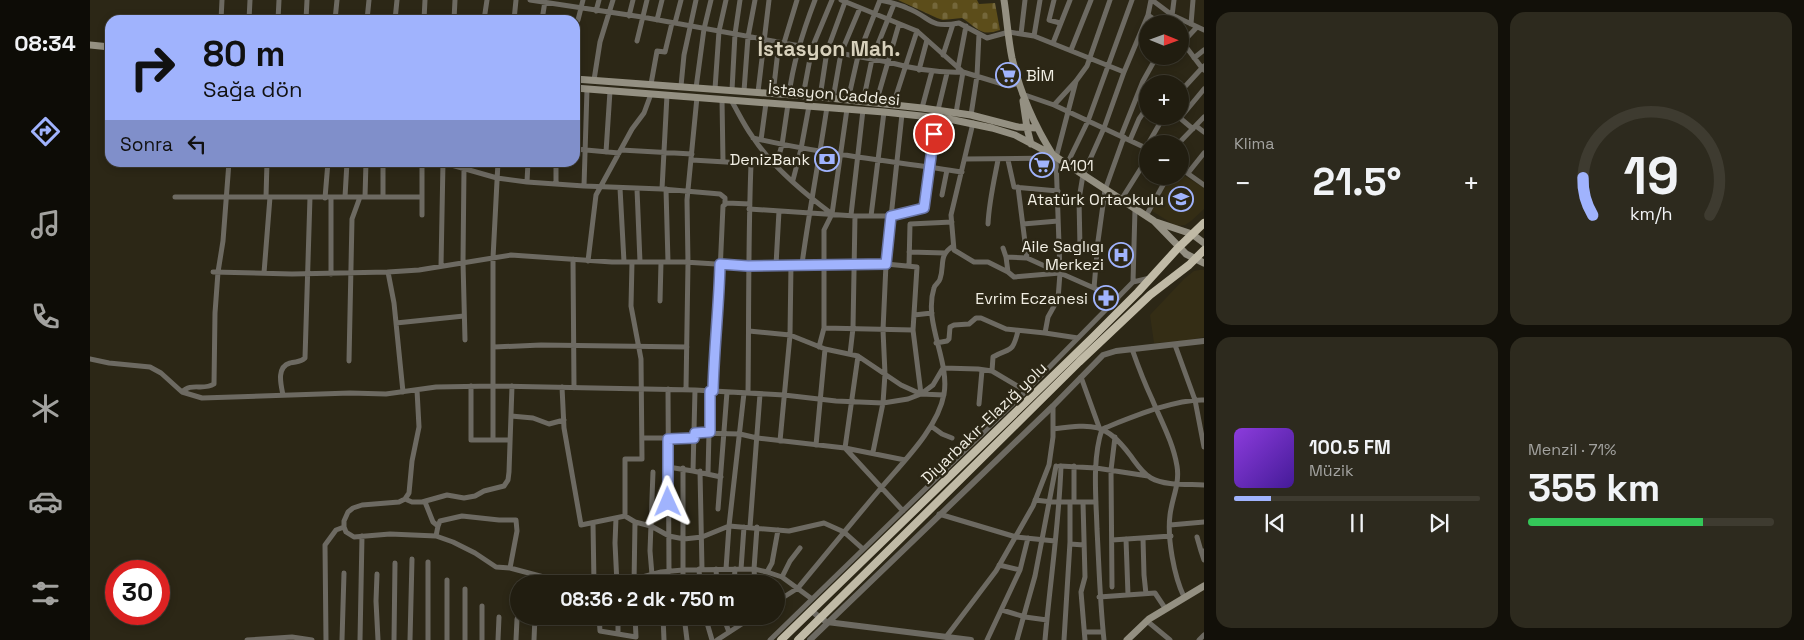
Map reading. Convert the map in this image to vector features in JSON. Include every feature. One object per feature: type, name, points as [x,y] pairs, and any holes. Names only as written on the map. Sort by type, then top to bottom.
[{"type":"highway","name":"Diyarbakır-Elazığ yolu","points":[[781,640],[1086,343],[1152,278],[1178,248],[1204,224]]},
{"type":"highway","name":"Diyarbakır-Elazığ yolu","points":[[798,640],[1079,362],[1150,295],[1204,250]]},
{"type":"main road","points":[[1004,0],[1012,58],[1022,94],[1031,144]]},
{"type":"main road","points":[[90,45],[105,46]]},
{"type":"main road","points":[[580,79],[820,97],[848,100],[863,106],[876,103],[922,108],[938,114],[956,113],[971,115],[1027,128],[1037,128]]},
{"type":"main road","name":"İstasyon Caddesi","points":[[580,88],[847,109],[863,106],[884,112],[902,114],[938,114],[1006,132],[1031,144],[1083,174],[1154,221]]},
{"type":"main road","points":[[1022,94],[1037,128],[1054,156]]},
{"type":"main road","points":[[1154,221],[1192,234],[1202,241]]},
{"type":"main road","points":[[1154,221],[1178,248],[1194,260],[1204,263]]},
{"type":"main road","points":[[1127,640],[1147,621],[1165,608],[1204,586]]},
{"type":"street","points":[[220,15],[222,0]]},
{"type":"street","points":[[249,15],[250,0]]},
{"type":"street","points":[[278,15],[279,0]]},
{"type":"street","points":[[306,15],[307,0]]},
{"type":"street","points":[[336,15],[337,0]]},
{"type":"street","points":[[368,15],[369,0]]},
{"type":"street","points":[[396,15],[397,0]]},
{"type":"street","points":[[424,15],[425,0]]},
{"type":"street","points":[[454,15],[455,0]]},
{"type":"street","points":[[485,15],[487,0]]},
{"type":"street","points":[[514,15],[516,0]]},
{"type":"street","points":[[530,0],[568,3],[596,11],[642,17],[858,56],[919,70],[947,73],[963,72],[1009,86],[1019,83]]},
{"type":"street","points":[[579,15],[583,0]]},
{"type":"street","points":[[596,11],[599,0]]},
{"type":"street","points":[[594,80],[600,42],[614,0]]},
{"type":"street","points":[[629,16],[633,0]]},
{"type":"street","points":[[637,41],[647,0]]},
{"type":"street","points":[[657,20],[662,0]]},
{"type":"street","points":[[651,84],[657,51],[666,52],[681,0]]},
{"type":"street","points":[[681,86],[684,55],[696,0]]},
{"type":"street","points":[[696,88],[704,28],[711,0]]},
{"type":"street","points":[[715,89],[719,31],[726,0]]},
{"type":"street","points":[[732,90],[735,34],[740,0]]},
{"type":"street","points":[[744,91],[748,36],[755,0]]},
{"type":"street","points":[[758,92],[770,0]]},
{"type":"street","points":[[773,94],[782,43],[797,0]]},
{"type":"street","points":[[789,95],[791,74],[798,46],[815,0]]},
{"type":"street","points":[[803,96],[812,48],[832,0]]},
{"type":"street","points":[[848,100],[858,56],[880,0],[908,8],[930,22],[944,26],[959,22],[987,38],[1008,32],[1034,36],[1124,72]]},
{"type":"street","points":[[1021,34],[1025,0]]},
{"type":"street","points":[[1034,36],[1040,0]]},
{"type":"street","points":[[1054,0],[1049,20],[1060,23]]},
{"type":"street","points":[[1052,43],[1070,0]]},
{"type":"street","points":[[1071,50],[1091,0]]},
{"type":"street","points":[[1054,105],[1076,82],[1087,66],[1110,0]]},
{"type":"street","points":[[1066,164],[1088,121],[1107,64],[1132,0]]},
{"type":"street","points":[[1148,15],[1152,0],[1172,14],[1204,30]]},
{"type":"street","points":[[1172,14],[1174,0]]},
{"type":"street","points":[[1191,24],[1193,0]]},
{"type":"street","points":[[543,15],[545,1]]},
{"type":"street","points":[[820,97],[827,51],[843,1],[855,2],[860,8],[917,31],[963,72]]},
{"type":"street","points":[[850,354],[853,328],[853,216],[863,106],[872,59],[894,4]]},
{"type":"street","points":[[833,99],[840,53],[860,8]]},
{"type":"street","points":[[876,103],[899,24]]},
{"type":"street","points":[[943,55],[953,24]]},
{"type":"street","points":[[958,68],[966,26]]},
{"type":"street","points":[[1189,34],[1197,27]]},
{"type":"street","points":[[893,105],[917,31]]},
{"type":"street","points":[[971,115],[977,76],[979,34]]},
{"type":"street","points":[[1080,248],[1079,199],[1083,174],[1104,128],[1139,36]]},
{"type":"street","points":[[919,70],[928,40]]},
{"type":"street","points":[[1194,58],[1204,50]]},
{"type":"street","points":[[1189,51],[1203,68],[1189,83]]},
{"type":"street","points":[[1094,288],[1105,190],[1125,138],[1143,82],[1152,65]]},
{"type":"street","points":[[922,108],[932,71]]},
{"type":"street","points":[[956,113],[963,72]]},
{"type":"street","points":[[725,203],[779,211],[853,216],[891,216],[924,208],[938,114],[947,73]]},
{"type":"street","points":[[1045,332],[1048,317],[1058,299],[1060,273],[1058,191],[1054,156],[1069,112],[1076,82]]},
{"type":"street","points":[[584,186],[587,89]]},
{"type":"street","points":[[1204,89],[1180,118],[1204,132]]},
{"type":"street","points":[[606,152],[610,91]]},
{"type":"street","points":[[588,261],[596,195],[620,151],[644,113],[651,94]]},
{"type":"street","points":[[1022,94],[1054,105],[1139,143]]},
{"type":"street","points":[[667,95],[663,153],[668,262]]},
{"type":"street","points":[[686,389],[687,191],[697,97]]},
{"type":"street","points":[[722,99],[723,162]]},
{"type":"street","points":[[731,100],[753,138],[776,165],[812,199],[832,214]]},
{"type":"street","points":[[761,140],[766,102]]},
{"type":"street","points":[[776,165],[782,145],[788,104]]},
{"type":"street","points":[[793,180],[801,149],[808,106]]},
{"type":"street","points":[[802,264],[827,107]]},
{"type":"street","points":[[816,445],[824,328],[824,230],[832,214],[847,109]]},
{"type":"street","points":[[871,216],[884,112]]},
{"type":"street","points":[[873,452],[883,402],[885,374],[882,330],[886,264],[902,114]]},
{"type":"street","points":[[1187,135],[1204,117]]},
{"type":"street","points":[[1125,138],[1139,119]]},
{"type":"street","points":[[972,123],[951,215],[954,250],[974,262],[988,262],[1014,277],[1060,273]]},
{"type":"street","points":[[753,138],[840,156],[962,172]]},
{"type":"street","points":[[580,149],[663,153],[723,162],[776,165]]},
{"type":"street","points":[[1189,172],[1204,154]]},
{"type":"street","points":[[965,159],[1008,160],[1054,156]]},
{"type":"street","points":[[988,224],[989,203],[992,196],[998,160]]},
{"type":"street","points":[[1008,160],[1012,185],[1058,191]]},
{"type":"street","points":[[726,569],[729,526],[746,393],[749,331],[748,266],[751,164]]},
{"type":"street","points":[[182,392],[190,386],[208,387],[214,384],[215,272],[223,241],[229,167]]},
{"type":"street","points":[[264,273],[268,197],[267,167]]},
{"type":"street","points":[[328,167],[331,274]]},
{"type":"street","points":[[345,197],[347,167]]},
{"type":"street","points":[[350,360],[352,216],[363,197],[366,167]]},
{"type":"street","points":[[382,197],[383,167]]},
{"type":"street","points":[[422,167],[422,215]]},
{"type":"street","points":[[442,167],[442,266]]},
{"type":"street","points":[[459,167],[497,178],[527,182],[664,189],[720,194],[725,198],[723,206],[718,316],[711,391],[708,473]]},
{"type":"street","points":[[493,439],[493,258],[498,167]]},
{"type":"street","points":[[527,182],[528,167]]},
{"type":"street","points":[[556,167],[556,184]]},
{"type":"street","points":[[465,340],[463,262],[467,169]]},
{"type":"street","points":[[942,195],[947,170]]},
{"type":"street","points":[[1121,200],[1139,172]]},
{"type":"street","points":[[1189,174],[1204,185]]},
{"type":"street","points":[[1146,216],[1163,185]]},
{"type":"street","points":[[1018,187],[1027,258]]},
{"type":"street","points":[[620,188],[624,262]]},
{"type":"street","points":[[637,188],[640,262]]},
{"type":"street","points":[[176,197],[422,197]]},
{"type":"street","points":[[283,395],[281,370],[287,364],[301,361],[305,358],[310,197]]},
{"type":"street","points":[[1133,282],[1135,209]]},
{"type":"street","points":[[776,264],[779,211]]},
{"type":"street","points":[[1023,224],[1058,221]]},
{"type":"street","points":[[909,266],[910,224],[952,222]]},
{"type":"street","points":[[910,252],[945,253],[954,246]]},
{"type":"street","points":[[1058,247],[1097,248]]},
{"type":"street","points":[[1003,248],[1008,272]]},
{"type":"street","points":[[785,596],[798,588],[931,426],[944,395],[945,381],[936,343],[932,313],[933,289],[940,280],[945,253]]},
{"type":"street","points":[[215,272],[308,274],[388,272],[419,270],[511,255],[588,261],[748,266],[776,264],[886,264],[917,267],[914,330],[921,394]]},
{"type":"street","points":[[1006,258],[1027,258],[1118,298]]},
{"type":"street","points":[[574,259],[574,388]]},
{"type":"street","points":[[625,516],[625,459],[642,459],[640,346],[631,306],[632,262]]},
{"type":"street","points":[[660,301],[661,262]]},
{"type":"street","points":[[780,440],[790,335],[791,264]]},
{"type":"street","points":[[388,272],[396,323],[403,392]]},
{"type":"street","points":[[770,640],[1026,392],[1133,282],[1152,278]]},
{"type":"street","points":[[914,315],[932,313]]},
{"type":"street","points":[[396,323],[464,316]]},
{"type":"street","points":[[936,343],[949,339],[950,327],[969,324],[976,318],[1018,331],[1045,332],[1078,338]]},
{"type":"street","points":[[824,328],[914,330]]},
{"type":"street","points":[[749,331],[790,335],[822,348],[858,356],[901,385],[921,394],[944,395]]},
{"type":"street","points":[[992,372],[993,357],[1007,352],[1014,345],[1018,331]]},
{"type":"street","points":[[810,640],[1053,406],[1103,355],[1116,351],[1204,341]]},
{"type":"street","points":[[1175,344],[1195,400],[1204,448]]},
{"type":"street","points":[[494,347],[541,345],[687,347]]},
{"type":"street","points":[[1132,349],[1156,410],[1172,444],[1177,467],[1178,483],[1170,516],[1170,525],[1176,570],[1184,597]]},
{"type":"street","points":[[845,448],[858,356]]},
{"type":"street","points":[[90,359],[109,364],[150,367],[161,373],[182,392],[202,398],[386,394],[471,386],[512,386],[642,390],[686,389],[784,395],[852,402],[883,402],[908,399],[921,394],[933,385],[943,368]]},
{"type":"street","points":[[943,368],[992,372],[1026,392]]},
{"type":"street","points":[[979,404],[982,370]]},
{"type":"street","points":[[1081,377],[1100,428],[1096,468],[1096,502],[1099,597],[1104,640]]},
{"type":"street","points":[[471,386],[471,440],[509,440]]},
{"type":"street","points":[[405,499],[412,502],[426,502],[447,495],[464,498],[474,496],[484,490],[504,486],[508,480],[512,386]]},
{"type":"street","points":[[562,387],[564,420],[581,525],[625,516],[635,522],[651,526],[669,536],[684,539],[702,537],[729,526],[789,531],[824,523],[844,532],[863,549]]},
{"type":"street","points":[[668,389],[669,572]]},
{"type":"street","points":[[417,390],[419,427],[412,461],[410,490],[405,499],[399,502],[356,506],[346,515],[344,527],[350,536],[390,534],[436,536],[475,553],[496,567],[510,568],[532,575]]},
{"type":"street","points":[[694,471],[695,390]]},
{"type":"street","points":[[718,509],[728,392]]},
{"type":"street","points":[[736,575],[747,527],[760,394]]},
{"type":"street","points":[[1053,429],[1077,426],[1100,428],[1156,410],[1195,400],[1204,400]]},
{"type":"street","points":[[941,638],[999,565],[1035,500],[1049,465],[1054,438],[1053,406]]},
{"type":"street","points":[[511,416],[533,418],[549,424],[564,420]]},
{"type":"street","points":[[931,426],[952,438]]},
{"type":"street","points":[[1100,428],[1115,437],[1148,476]]},
{"type":"street","points":[[642,438],[668,439],[710,432],[740,434],[757,438],[873,452],[905,460]]},
{"type":"street","points":[[1112,587],[1111,470],[1115,437]]},
{"type":"street","points":[[845,448],[903,511]]},
{"type":"street","points":[[1049,465],[1096,468],[1148,476],[1164,482],[1204,485]]},
{"type":"street","points":[[1017,640],[1025,617],[1058,466]]},
{"type":"street","points":[[1045,640],[1060,502],[1058,466]]},
{"type":"street","points":[[1064,640],[1074,466]]},
{"type":"street","points":[[668,467],[683,468],[721,477]]},
{"type":"street","points":[[683,468],[683,575]]},
{"type":"street","points":[[653,472],[650,551],[652,575],[661,572],[701,569],[754,570],[776,575]]},
{"type":"street","points":[[700,472],[702,537],[701,575]]},
{"type":"street","points":[[1035,500],[1072,503],[1096,502]]},
{"type":"street","points":[[426,502],[433,522],[438,526]]},
{"type":"street","points":[[1083,502],[1085,577],[1081,592],[1086,632],[1085,640]]},
{"type":"street","points":[[939,514],[1016,537],[1056,541]]},
{"type":"street","points":[[436,536],[440,521],[462,516],[516,520],[510,568]]},
{"type":"street","points":[[616,518],[617,575]]},
{"type":"street","points":[[634,575],[635,522]]},
{"type":"street","points":[[1170,525],[1204,522]]},
{"type":"street","points":[[593,523],[594,575]]},
{"type":"street","points":[[326,640],[324,545],[336,530],[344,527]]},
{"type":"street","points":[[754,575],[757,527]]},
{"type":"street","points":[[768,572],[772,563],[778,530]]},
{"type":"street","points":[[360,640],[362,536]]},
{"type":"street","points":[[1112,540],[1171,536]]},
{"type":"street","points":[[1198,537],[1204,560]]},
{"type":"street","points":[[987,640],[1020,570],[1028,538]]},
{"type":"street","points":[[1143,538],[1146,594]]},
{"type":"street","points":[[1126,539],[1128,595]]},
{"type":"street","points":[[1070,544],[1084,545]]},
{"type":"street","points":[[783,575],[790,561],[800,548]]},
{"type":"street","points":[[410,640],[412,559]]},
{"type":"street","points":[[428,562],[428,640]]},
{"type":"street","points":[[394,640],[395,563]]},
{"type":"street","points":[[999,565],[1020,570]]},
{"type":"street","points":[[716,569],[716,575]]},
{"type":"street","points":[[342,640],[344,573]]},
{"type":"street","points":[[378,574],[376,601],[378,640]]},
{"type":"street","points":[[1099,578],[1112,577]]},
{"type":"street","points":[[785,579],[812,599]]},
{"type":"street","points":[[447,580],[447,640]]},
{"type":"street","points":[[465,589],[465,640]]},
{"type":"street","points":[[1099,597],[1155,593],[1165,608]]},
{"type":"street","points":[[482,606],[482,640]]},
{"type":"street","points":[[811,610],[827,622],[941,638],[971,640]]},
{"type":"street","points":[[1002,610],[1025,617],[1047,620]]},
{"type":"street","points":[[498,640],[499,617]]},
{"type":"street","points":[[1147,621],[1170,640]]},
{"type":"street","points":[[516,640],[517,625]]},
{"type":"street","points":[[534,640],[535,625]]},
{"type":"street","points":[[600,625],[600,631],[636,637],[635,625]]},
{"type":"street","points":[[618,625],[618,634]]},
{"type":"street","points":[[663,625],[664,640]]},
{"type":"street","points":[[685,625],[687,640]]},
{"type":"street","points":[[708,625],[712,640]]},
{"type":"street","points":[[726,625],[729,632]]},
{"type":"street","points":[[717,640],[737,625]]},
{"type":"street","points":[[1086,632],[1103,632]]},
{"type":"street","points":[[1199,640],[1204,635]]},
{"type":"street","points":[[247,640],[312,640]]},
{"type":"shaded area","name":"Atatürk Ortaokulu","points":[[1189,179],[1204,188],[1204,209],[1185,225],[1176,226],[1152,211],[1166,185],[1189,185]]},
{"type":"shaded area","points":[[1204,270],[1204,337],[1184,341],[1154,343],[1150,315],[1184,279],[1194,271]]},
{"type":"green space","points":[[898,0],[977,0],[979,4],[995,3],[1000,30],[983,32],[962,18],[943,20]]},
{"type":"place","name":"BİM","points":[[1008,75]]},
{"type":"place","name":"DenizBank","points":[[827,159]]},
{"type":"place","name":"A101","points":[[1042,165]]},
{"type":"place","name":"Atatürk Ortaokulu","points":[[1181,199]]},
{"type":"place","name":"Aile Saglıgı Merkezi","points":[[1121,255]]},
{"type":"place","name":"Evrim Eczanesi","points":[[1106,298]]},
{"type":"district","name":"İstasyon Mah.","points":[[829,48]]},
{"type":"route","points":[[668,502],[668,439],[694,438],[695,433],[710,432],[710,391],[713,391],[720,264],[748,266],[886,264],[891,216],[924,208],[934,134]]}]
